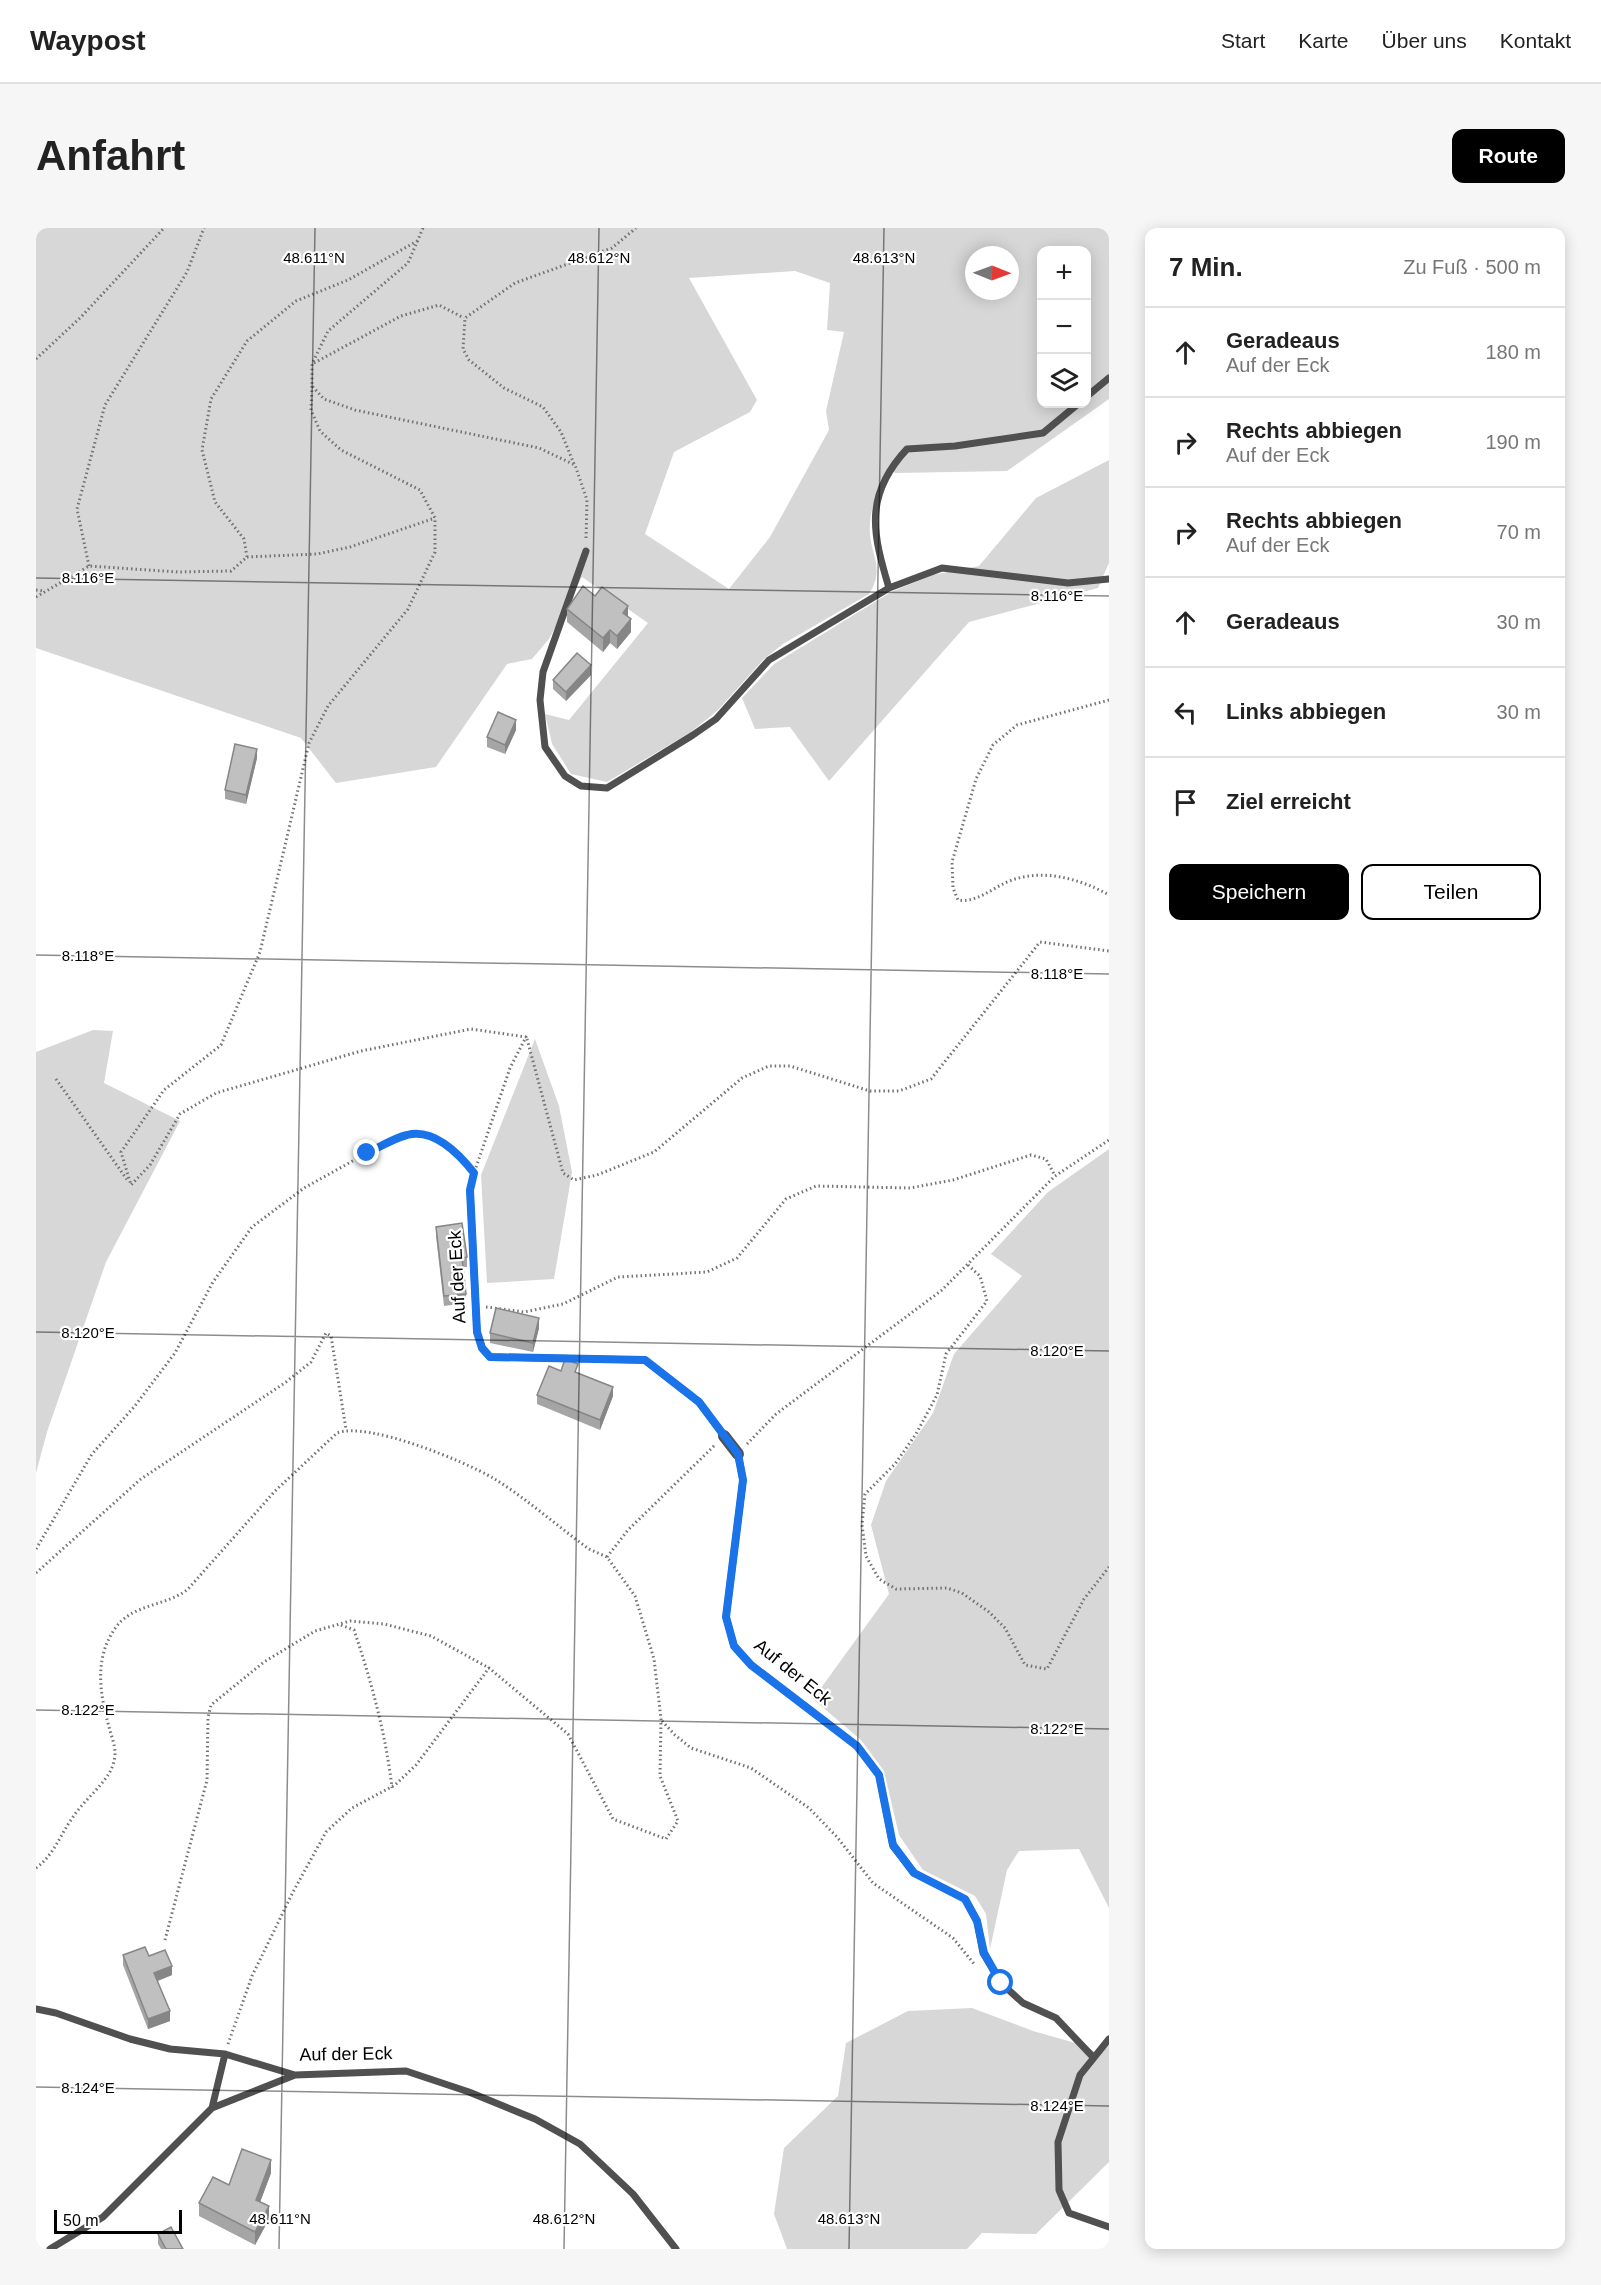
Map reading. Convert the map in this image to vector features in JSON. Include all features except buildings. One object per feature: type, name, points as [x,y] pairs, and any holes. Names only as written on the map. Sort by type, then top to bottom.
[{"type":"street","name":"Auf der Eck","points":[[724,1436],[738,1454]]},
{"type":"lane","points":[[1091,393],[1109,378]]},
{"type":"lane","points":[[889,588],[874,524],[879,494],[907,449],[955,446],[1043,433],[1073,408]]},
{"type":"lane","points":[[586,551],[543,672],[540,700],[545,747],[565,776],[581,786],[607,788],[716,719],[769,660],[889,588],[942,568],[1068,583],[1109,579]]},
{"type":"lane","name":"Auf der Eck","points":[[470,1190],[480,1340],[482,1348],[490,1357],[645,1360],[699,1402],[724,1436]]},
{"type":"lane","name":"Auf der Eck","points":[[738,1454],[743,1480],[726,1617],[734,1646],[751,1665],[857,1746],[879,1775],[893,1845],[914,1873],[965,1899],[977,1921],[984,1953],[1001,1983],[1023,2002],[1056,2018],[1093,2057]]},
{"type":"lane","name":"Auf der Eck","points":[[36,2009],[170,2049],[225,2054],[295,2075],[406,2071],[469,2092],[535,2119],[580,2144],[633,2194],[676,2249]]},
{"type":"lane","points":[[1109,2039],[1080,2075],[1058,2142],[1059,2190],[1070,2213],[1109,2227]]},
{"type":"lane","points":[[212,2108],[225,2054]]},
{"type":"lane","points":[[50,2249],[103,2217],[212,2108],[295,2075]]},
{"type":"path","points":[[36,359],[81,317],[164,228]]},
{"type":"path","points":[[89,566],[77,509],[105,405],[187,272],[204,228]]},
{"type":"path","points":[[131,1185],[121,1152],[164,1090],[221,1046],[260,952],[309,743],[328,706],[408,609],[435,552],[435,518],[420,490],[341,450],[320,431],[311,410],[312,364],[328,331],[408,263],[423,228]]},
{"type":"path","points":[[465,318],[514,283],[612,248],[636,228]]},
{"type":"path","points":[[247,556],[244,539],[215,502],[202,450],[211,399],[247,341],[296,302],[348,280],[419,240]]},
{"type":"path","points":[[312,364],[401,316],[439,305],[465,318]]},
{"type":"path","points":[[465,318],[463,349],[469,360],[504,388],[543,407],[561,432],[587,500],[586,551]]},
{"type":"path","points":[[312,386],[324,399],[355,410],[539,448],[575,465]]},
{"type":"path","points":[[36,597],[89,566],[178,572],[231,571],[247,556],[317,554],[350,547],[435,518]]},
{"type":"path","points":[[36,590],[46,591]]},
{"type":"path","points":[[1109,700],[1017,725],[993,745],[975,779],[952,862],[953,888],[958,900],[969,902],[1009,881],[1033,876],[1063,876],[1109,895]]},
{"type":"path","points":[[526,1037],[563,1173],[574,1180],[597,1175],[654,1152],[742,1078],[769,1066],[790,1066],[870,1091],[900,1091],[931,1079],[1040,942],[1109,951]]},
{"type":"path","points":[[131,1185],[150,1165],[180,1114],[216,1093],[361,1051],[471,1029],[526,1037]]},
{"type":"path","points":[[470,1190],[510,1068],[526,1037]]},
{"type":"path","points":[[56,1079],[131,1185]]},
{"type":"path","points":[[36,1549],[92,1454],[134,1407],[175,1353],[213,1282],[252,1227],[304,1188],[367,1153],[408,1134],[432,1137],[461,1155],[474,1173]]},
{"type":"path","points":[[738,1454],[776,1414],[942,1290],[1055,1176],[1109,1140]]},
{"type":"path","points":[[477,1306],[524,1312],[563,1304],[618,1277],[707,1272],[737,1257],[786,1198],[816,1186],[910,1188],[953,1180],[1031,1155],[1046,1159],[1055,1176]]},
{"type":"path","points":[[968,1265],[980,1276],[987,1301],[946,1354],[937,1395],[916,1434],[895,1464],[865,1494],[862,1525],[866,1556],[879,1579],[896,1589],[947,1588],[962,1593],[989,1612],[1005,1628],[1025,1665],[1035,1669],[1047,1669],[1084,1599],[1109,1567]]},
{"type":"path","points":[[36,1573],[141,1479],[311,1362],[326,1333],[331,1336],[346,1429]]},
{"type":"path","points":[[36,1868],[55,1849],[73,1817],[109,1774],[114,1763],[116,1752],[101,1692],[100,1674],[102,1659],[114,1629],[127,1615],[179,1597],[275,1491],[337,1433],[346,1429],[391,1435],[492,1478],[589,1549],[607,1557],[635,1596],[654,1659],[661,1719],[660,1776],[678,1821],[666,1839],[613,1819],[568,1734],[489,1668],[431,1635],[384,1624],[350,1621],[315,1631],[264,1662],[210,1705],[207,1780],[165,1940]]},
{"type":"path","points":[[607,1557],[628,1530],[724,1436]]},
{"type":"path","points":[[339,1624],[354,1630],[363,1655],[382,1730],[392,1788]]},
{"type":"path","points":[[225,2054],[252,1976],[293,1892],[326,1832],[352,1808],[392,1788],[416,1765],[489,1668]]},
{"type":"path","points":[[661,1719],[675,1736],[691,1748],[751,1768],[809,1808],[837,1837],[873,1883],[953,1938],[972,1963],[1001,1983]]},
{"type":"shaded area","points":[[36,228],[1109,228],[1109,399],[1007,471],[896,473],[889,471],[872,509],[870,533],[876,575],[869,594],[783,644],[764,659],[718,710],[691,732],[607,782],[571,774],[552,744],[545,714],[569,720],[648,623],[582,577],[549,639],[532,659],[507,664],[436,767],[336,783],[301,738],[36,648]],"holes":[[[795,271],[830,283],[827,330],[844,332],[826,411],[829,430],[770,537],[729,589],[645,534],[674,452],[750,412],[757,400],[689,278]]]},
{"type":"shaded area","points":[[1109,460],[1109,563],[1098,588],[969,622],[829,781],[790,727],[755,729],[742,698],[774,664],[891,592],[933,575],[979,566],[1036,498]]},
{"type":"shaded area","points":[[93,1030],[113,1031],[104,1083],[180,1121],[106,1262],[47,1432],[36,1473],[36,1052]]},
{"type":"shaded area","points":[[535,1039],[559,1106],[572,1172],[554,1279],[487,1283],[481,1175]]},
{"type":"shaded area","points":[[1109,1149],[1109,1908],[1079,1849],[1019,1851],[1007,1870],[990,1949],[986,1914],[975,1896],[923,1870],[899,1835],[884,1771],[861,1740],[813,1699],[889,1594],[871,1525],[886,1481],[933,1413],[954,1354],[1022,1276],[991,1254],[1048,1192]]},
{"type":"shaded area","points":[[972,2008],[1033,2031],[1086,2046],[1099,2055],[1109,2045],[1109,2162],[1036,2234],[982,2233],[967,2249],[787,2249],[774,2214],[784,2148],[838,2096],[846,2043],[908,2011]]},
{"type":"route","points":[[367,1153],[408,1134],[432,1137],[461,1155],[474,1173],[470,1190],[476,1269],[477,1332],[482,1348],[490,1357],[645,1360],[699,1402],[738,1454],[743,1480],[726,1617],[734,1646],[751,1665],[857,1746],[879,1775],[893,1845],[914,1873],[965,1899],[977,1921],[984,1953],[1001,1983]]}]
